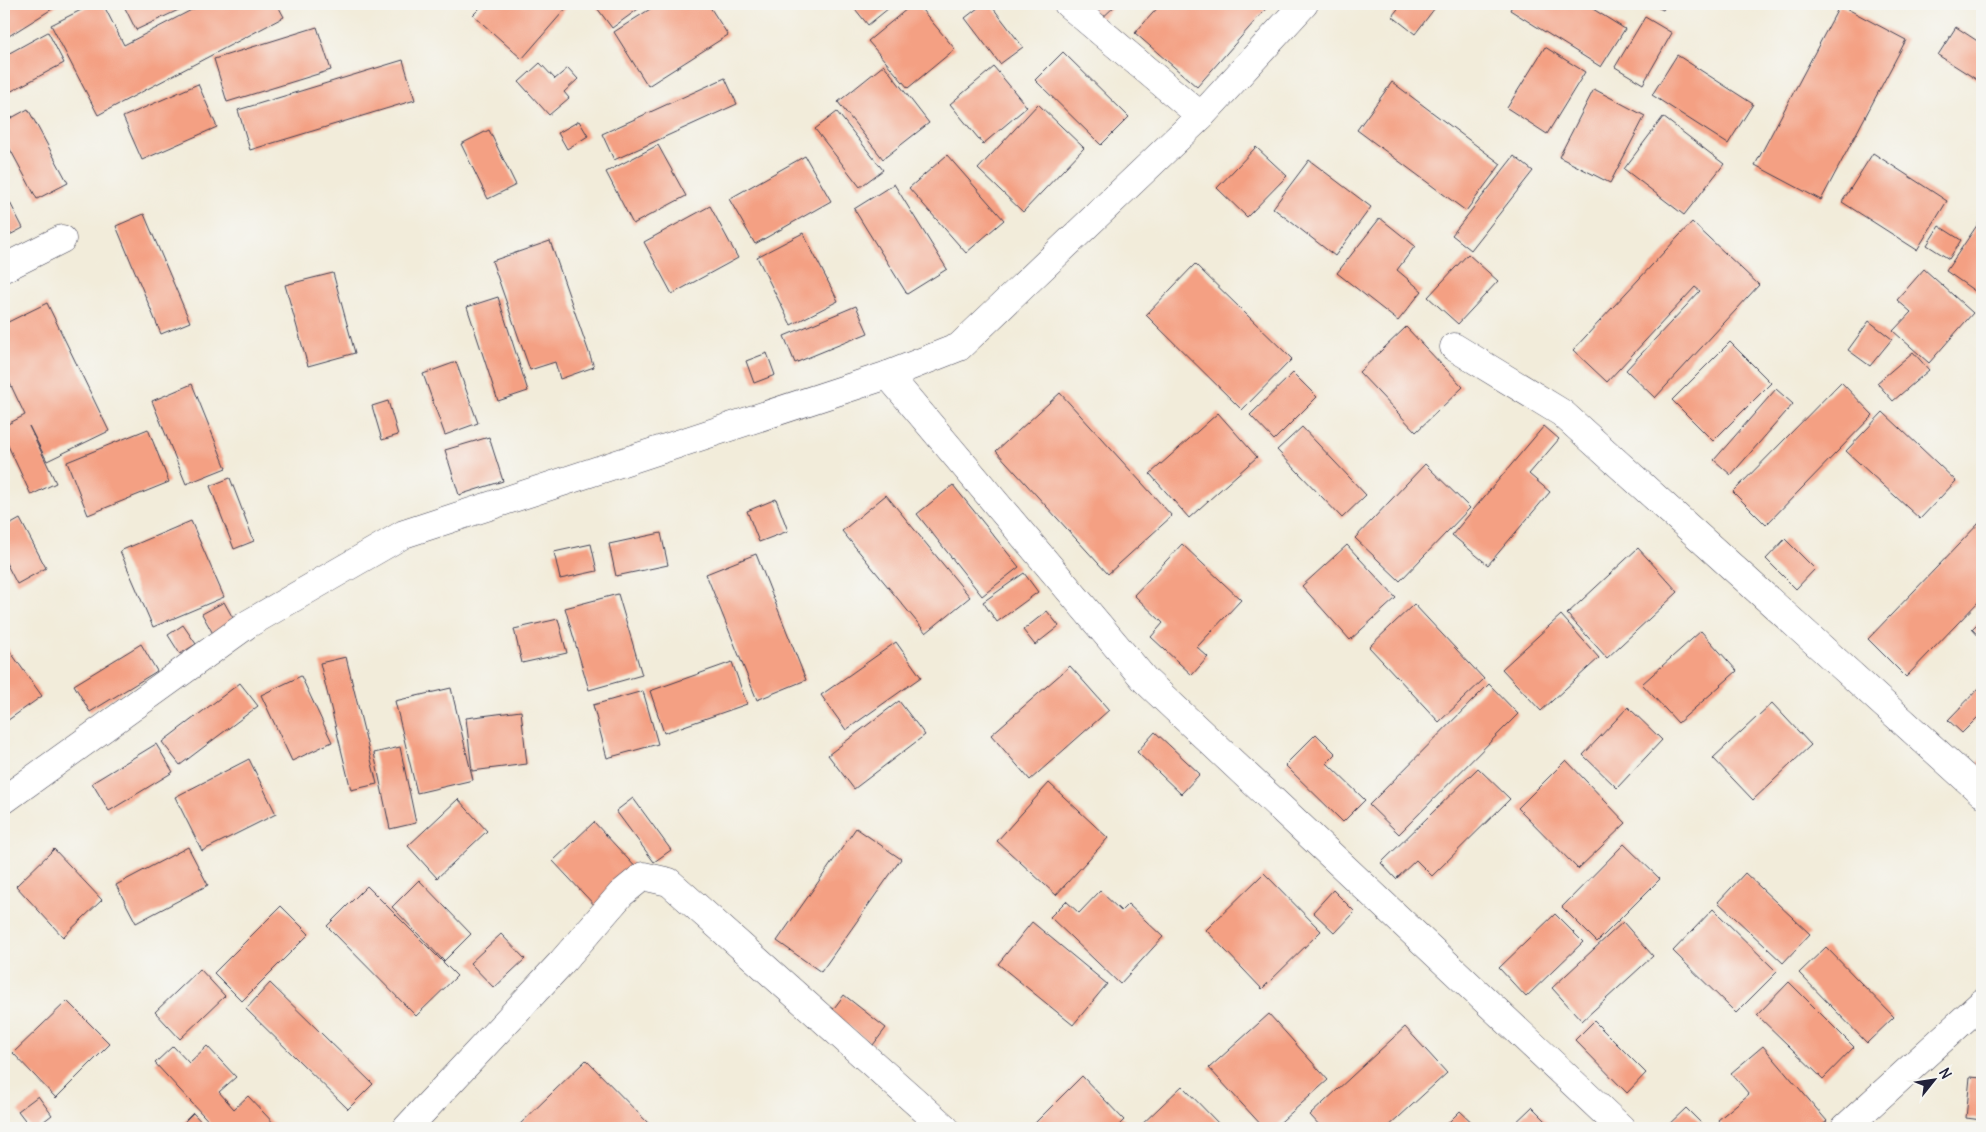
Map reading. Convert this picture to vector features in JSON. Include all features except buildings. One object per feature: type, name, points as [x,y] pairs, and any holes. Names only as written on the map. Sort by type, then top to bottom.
[{"type":"street","points":[[1068,4],[1201,116]]},
{"type":"street","points":[[4,800],[248,624],[404,534],[888,375],[959,347],[1201,116],[1304,4]]},
{"type":"street","points":[[4,268],[62,239]]},
{"type":"street","points":[[1454,347],[1562,413],[1982,793]]},
{"type":"street","points":[[888,375],[1145,680],[1621,1128]]},
{"type":"street","points":[[407,1128],[562,962],[622,894],[643,876],[669,882],[945,1128]]},
{"type":"street","points":[[1845,1128],[1982,1003]]}]
